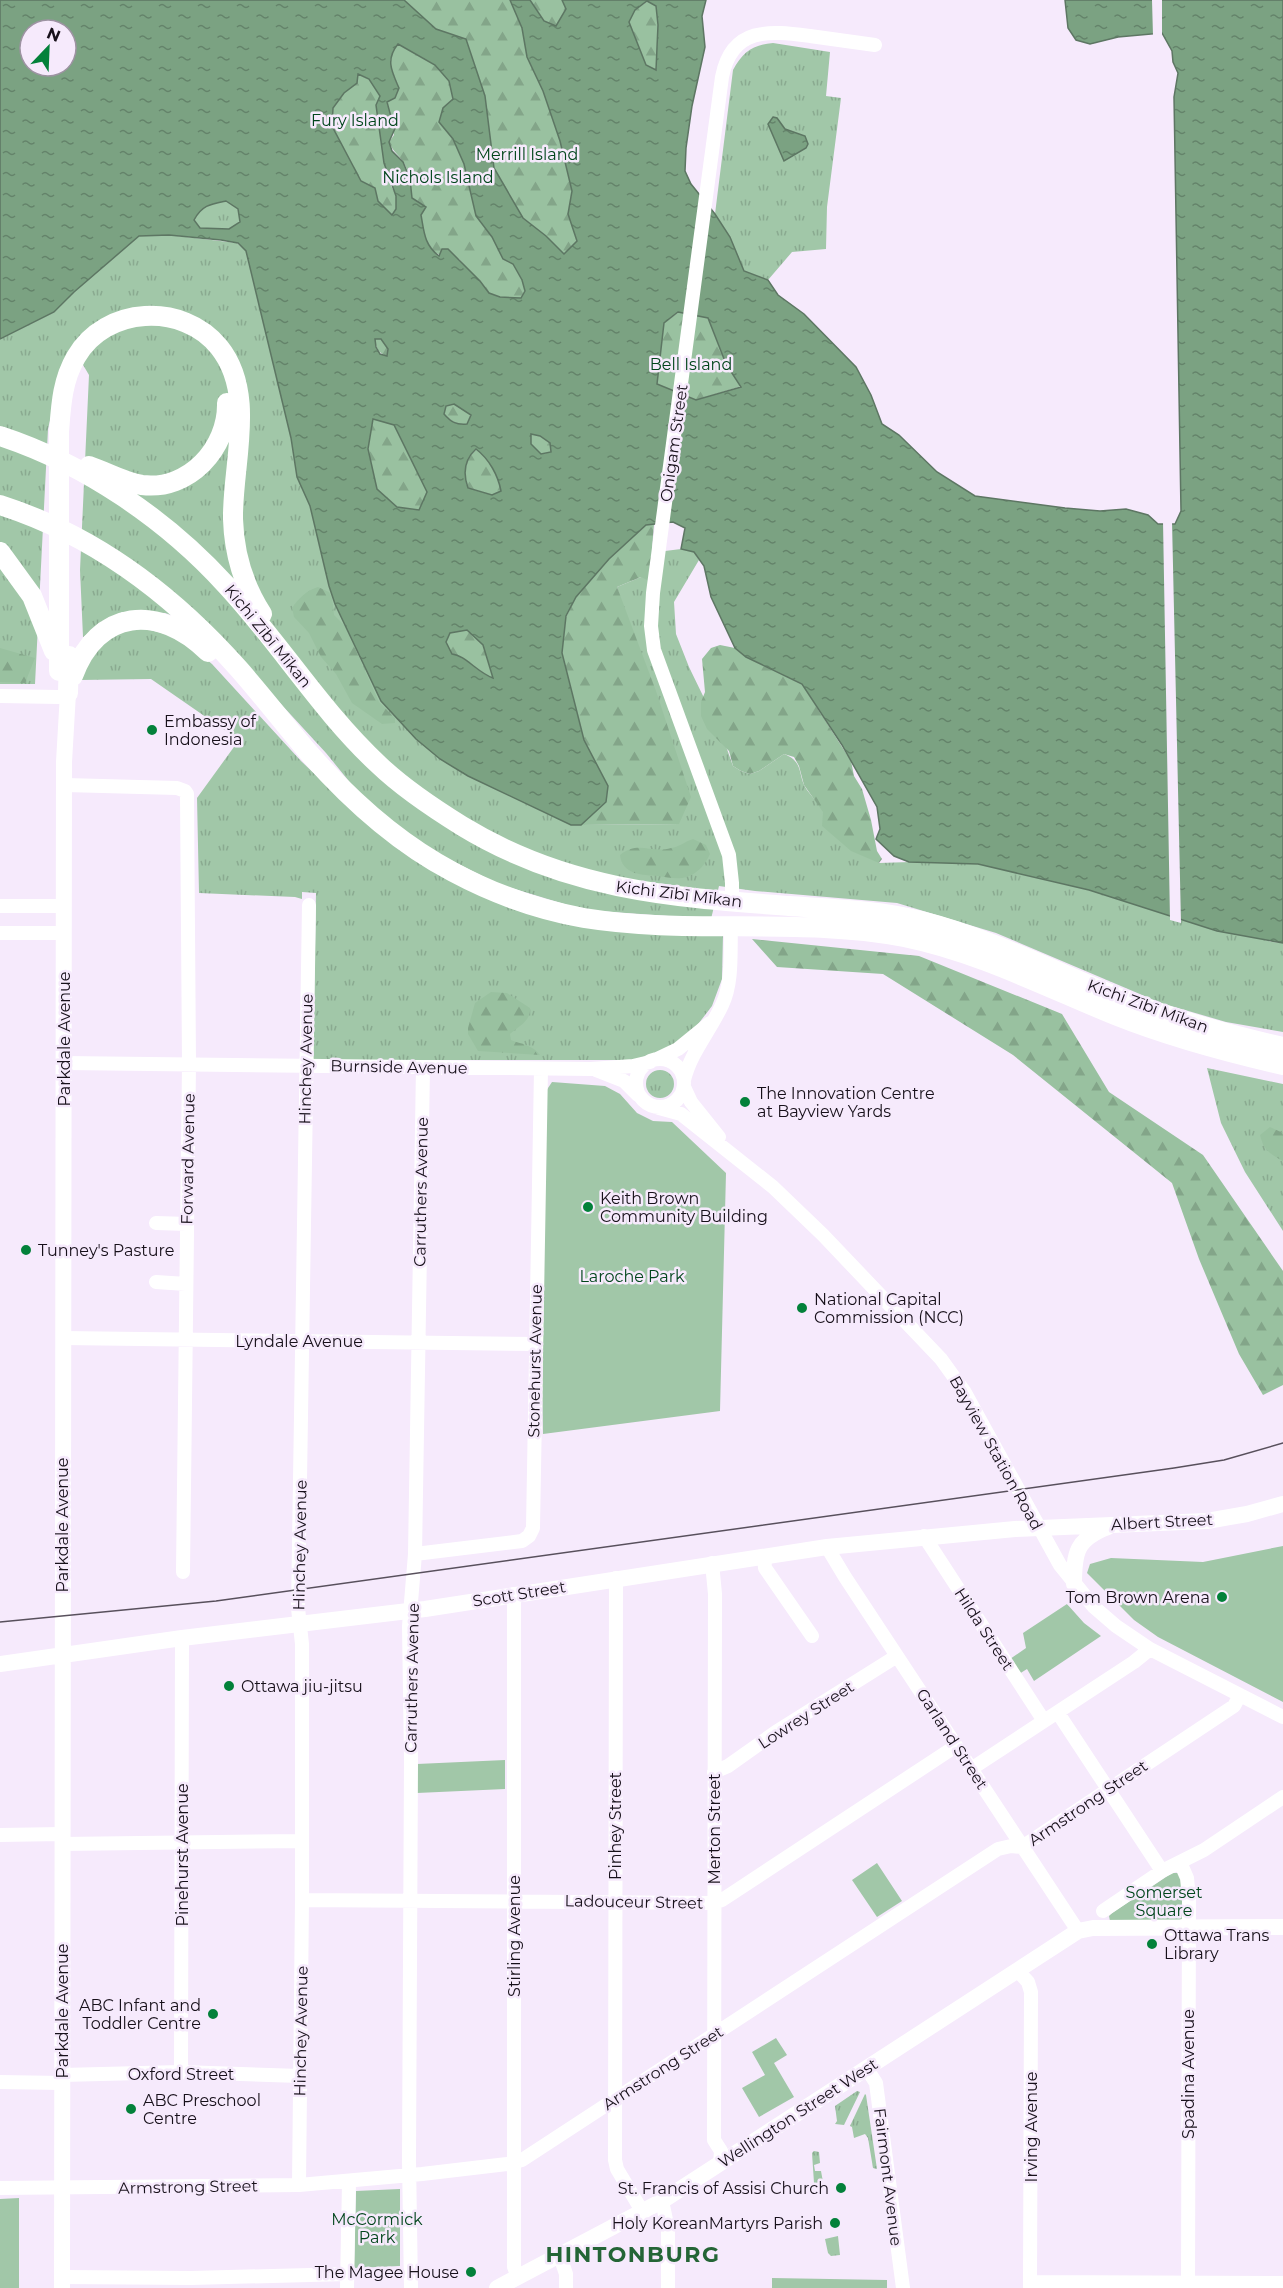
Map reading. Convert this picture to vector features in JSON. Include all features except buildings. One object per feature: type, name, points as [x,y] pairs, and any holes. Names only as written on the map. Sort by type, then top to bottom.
[{"type":"highway","points":[[59,671],[59,432],[66,378],[81,350],[104,329],[128,318],[162,315],[186,322],[209,336],[227,357],[234,373],[240,397],[233,512],[237,555],[248,588],[258,607],[331,714]]},
{"type":"highway","points":[[63,695],[71,427],[73,399],[79,375],[100,345],[114,335],[144,326],[182,333],[201,345],[219,369],[225,384],[227,399],[225,429],[211,455],[193,472],[152,485],[94,474]]},
{"type":"highway","name":"Kichi Zībī Mīkan","points":[[0,436],[94,474],[164,527],[210,568],[239,599],[331,714],[379,765],[420,799],[466,829],[510,852],[558,871],[604,885],[656,894],[868,912],[918,920],[967,934],[1142,1016]]},
{"type":"highway","name":"Kichi Zībī Mīkan","points":[[0,505],[36,519],[94,547],[148,583],[196,623],[239,669],[310,754],[358,803],[392,833],[446,868],[498,893],[532,905],[594,919],[731,927],[825,928],[872,932],[927,943],[992,963],[1283,1065]]},
{"type":"highway","points":[[0,552],[26,584],[38,608],[59,671]]},
{"type":"highway","points":[[63,695],[78,662],[96,637],[116,624],[130,620],[161,622],[175,628],[204,647],[310,754]]},
{"type":"highway","points":[[731,927],[732,902]]},
{"type":"highway","name":"Kichi Zībī Mīkan","points":[[1218,1041],[1283,1047]]},
{"type":"main road","name":"Parkdale Avenue","points":[[59,671],[63,695],[65,785],[62,2283]]},
{"type":"main road","name":"Albert Street","points":[[1039,1528],[1226,1518],[1283,1504]]},
{"type":"main road","points":[[1074,1584],[1074,1562],[1081,1544],[1094,1533],[1117,1524]]},
{"type":"main road","name":"Scott Street","points":[[0,1664],[182,1638],[412,1610],[827,1546],[1039,1528]]},
{"type":"main road","points":[[1085,1930],[1283,1927]]},
{"type":"main road","name":"Wellington Street West","points":[[497,2288],[662,2201],[1017,1970],[1085,1930]]},
{"type":"street","name":"Onigam Street","points":[[732,902],[732,874],[726,846],[654,650],[651,626],[724,68],[735,47],[743,40],[760,33],[773,32],[875,45]]},
{"type":"street","points":[[0,696],[63,695]]},
{"type":"street","name":"Forward Avenue","points":[[65,785],[177,788],[186,791],[188,799],[189,1065],[183,1572]]},
{"type":"street","name":"Hinchey Avenue","points":[[299,2186],[302,1644],[298,1582],[309,904]]},
{"type":"street","points":[[0,906],[64,906]]},
{"type":"street","points":[[714,1020],[678,1049],[652,1061],[639,1072],[636,1078],[637,1090],[639,1096],[647,1104],[659,1108],[669,1106],[678,1100],[692,1056],[703,1042],[722,1006],[729,985],[731,927]]},
{"type":"street","points":[[0,933],[64,933]]},
{"type":"street","points":[[652,1061],[664,1059],[675,1064],[682,1073],[684,1083]]},
{"type":"street","name":"Burnside Avenue","points":[[64,1063],[591,1069],[633,1066],[652,1061]]},
{"type":"street","name":"Carruthers Avenue","points":[[411,2288],[409,1626],[414,1560],[423,1067]]},
{"type":"street","name":"Stonehurst Avenue","points":[[414,1560],[520,1541],[530,1536],[533,1528],[541,1069]]},
{"type":"street","name":"Burnside Avenue","points":[[591,1069],[624,1081],[639,1096]]},
{"type":"street","name":"Bayview Station Road","points":[[684,1083],[696,1109],[732,1152]]},
{"type":"street","name":"Bayview Station Road","points":[[659,1108],[681,1114],[732,1152],[773,1187],[815,1227],[941,1359],[964,1391],[1060,1565],[1074,1584],[1109,1621],[1150,1649],[1283,1717]]},
{"type":"street","points":[[156,1223],[187,1224]]},
{"type":"street","points":[[156,1282],[186,1284]]},
{"type":"street","name":"Lyndale Avenue","points":[[63,1338],[536,1344]]},
{"type":"street","name":"Hilda Street","points":[[924,1536],[1044,1721]]},
{"type":"street","name":"Garland Street","points":[[827,1546],[1022,1847],[1085,1930]]},
{"type":"street","points":[[764,1556],[765,1568],[812,1636]]},
{"type":"street","name":"Merton Street","points":[[712,1563],[715,1594],[714,2140],[720,2151],[720,2164]]},
{"type":"street","name":"Pinhey Street","points":[[616,1578],[615,2165],[642,2211]]},
{"type":"street","name":"Stirling Avenue","points":[[513,1594],[514,2267],[518,2277]]},
{"type":"street","name":"Pinehurst Avenue","points":[[181,2072],[182,1638]]},
{"type":"street","points":[[971,1769],[1058,1713],[1150,1649]]},
{"type":"street","name":"Lowrey Street","points":[[714,1772],[728,1766],[776,1732],[897,1656]]},
{"type":"street","name":"Armstrong Street","points":[[0,2188],[299,2186],[410,2176],[514,2163],[532,2154],[998,1849],[1011,1846],[1022,1847],[1231,1708],[1240,1695]]},
{"type":"street","points":[[1058,1713],[1162,1871]]},
{"type":"street","name":"Ladouceur Street","points":[[302,1900],[714,1903],[722,1900],[956,1746]]},
{"type":"street","points":[[1103,1911],[1162,1871],[1204,1850],[1283,1797]]},
{"type":"street","points":[[0,1835],[183,1842],[302,1841]]},
{"type":"street","name":"Spadina Avenue","points":[[1180,1862],[1187,1880],[1188,1928],[1188,2285]]},
{"type":"street","name":"Irving Avenue","points":[[1017,1970],[1028,1983],[1031,1992],[1030,2285]]},
{"type":"street","name":"Fairmont Avenue","points":[[867,2069],[876,2083],[903,2288]]},
{"type":"street","name":"Oxford Street","points":[[0,2082],[181,2072],[300,2076]]},
{"type":"street","points":[[62,2283],[191,2278],[347,2281],[349,2182]]},
{"type":"street","points":[[662,2201],[668,2229],[668,2288]]},
{"type":"street","points":[[561,2256],[566,2274],[566,2288]]},
{"type":"street","points":[[1030,2285],[1283,2283]]},
{"type":"green space","name":"Merrill Island","points":[[404,0],[510,0],[522,28],[527,57],[543,91],[560,141],[572,191],[568,214],[577,241],[564,255],[546,236],[523,218],[494,168],[485,96],[466,39],[436,29]]},
{"type":"green space","points":[[530,0],[562,0],[566,9],[557,27],[544,21]]},
{"type":"green space","points":[[648,1],[656,6],[658,25],[656,71],[646,65],[629,22],[635,10]]},
{"type":"green space","points":[[773,43],[830,52],[826,96],[841,98],[827,207],[826,249],[792,252],[768,280],[744,271],[730,237],[715,214],[733,70],[749,50]]},
{"type":"green space","name":"Nichols Island","points":[[398,44],[435,65],[449,81],[453,99],[443,108],[439,122],[453,139],[464,164],[476,216],[492,237],[503,259],[513,264],[522,280],[525,291],[521,298],[500,297],[489,293],[459,259],[439,255],[426,242],[421,215],[426,207],[412,198],[406,167],[389,142],[394,135],[387,101],[395,98],[399,88],[391,66],[392,55]]},
{"type":"green space","name":"Fury Island","points":[[357,74],[369,79],[380,96],[377,117],[390,184],[396,195],[396,209],[391,216],[378,201],[375,188],[361,181],[332,126],[333,108],[344,93],[357,83]]},
{"type":"green space","points":[[226,201],[238,209],[240,222],[229,229],[200,228],[194,220],[200,211],[211,204]]},
{"type":"green space","points":[[169,235],[237,243],[246,251],[291,438],[297,477],[310,506],[329,586],[345,625],[571,825],[679,824],[617,587],[641,577],[665,551],[681,549],[694,552],[699,560],[674,602],[676,634],[689,667],[722,735],[733,766],[750,774],[759,771],[784,754],[791,757],[798,765],[804,785],[815,800],[879,863],[942,861],[978,864],[1089,890],[1272,942],[1283,943],[1283,1032],[1226,1022],[1161,1003],[996,933],[897,903],[719,886],[711,919],[584,910],[498,884],[421,845],[361,796],[326,753],[212,629],[165,613],[122,612],[83,637],[80,570],[89,375],[73,348],[59,383],[48,429],[35,684],[0,684],[0,339],[54,312],[139,236]]},
{"type":"green space","name":"Bell Island","points":[[679,312],[708,318],[726,364],[742,386],[696,400],[657,384],[664,323]]},
{"type":"green space","points":[[375,339],[381,339],[388,349],[387,356],[378,350]]},
{"type":"green space","points":[[454,404],[471,414],[467,424],[455,422],[444,414],[446,406]]},
{"type":"green space","points":[[373,419],[394,425],[427,492],[419,510],[397,507],[377,489],[368,449]]},
{"type":"green space","points":[[531,434],[540,436],[550,443],[551,452],[541,454],[531,444]]},
{"type":"green space","points":[[477,449],[492,468],[502,491],[492,495],[468,488],[465,478],[467,462]]},
{"type":"green space","points":[[654,524],[652,549],[655,550],[649,581],[641,577],[617,587],[656,691],[691,797],[679,824],[581,825],[606,802],[608,786],[584,740],[562,653],[566,617],[576,597],[609,559],[646,525]]},
{"type":"green space","points":[[318,587],[329,592],[334,615],[345,626],[379,702],[395,718],[395,723],[382,724],[352,703],[336,674],[321,657],[309,633],[294,617],[292,608],[294,605],[300,598]]},
{"type":"green space","points":[[135,626],[181,638],[212,664],[301,761],[344,802],[477,893],[723,934],[722,979],[712,1006],[692,1032],[679,1044],[635,1060],[313,1060],[316,893],[302,892],[302,899],[199,893],[197,798],[239,740],[151,679],[80,680],[101,640]]},
{"type":"green space","points":[[467,630],[483,645],[494,679],[461,658],[452,655],[446,642],[450,633]]},
{"type":"green space","points":[[720,645],[735,648],[746,657],[802,684],[851,761],[854,776],[862,789],[871,820],[877,851],[882,859],[879,863],[851,851],[822,826],[823,812],[804,785],[794,757],[784,754],[759,771],[750,774],[733,766],[729,751],[707,729],[701,716],[701,702],[705,692],[702,659],[711,648]]},
{"type":"green space","points":[[0,648],[35,658],[25,683],[0,682]]},
{"type":"green space","points":[[693,839],[706,845],[710,854],[701,868],[687,877],[676,878],[634,873],[625,867],[620,855],[633,848],[658,850],[677,846]]},
{"type":"green space","points":[[752,939],[919,956],[1062,1014],[1109,1092],[1203,1155],[1283,1271],[1283,1385],[1263,1395],[1239,1354],[1199,1259],[1172,1183],[1013,1055],[883,974],[777,967]]},
{"type":"green space","points":[[491,992],[507,993],[530,1008],[526,1020],[510,1034],[511,1040],[530,1047],[540,1055],[478,1051],[468,1034],[468,1028],[475,1003]]},
{"type":"green space","points":[[1207,1068],[1283,1084],[1283,1231],[1245,1172],[1221,1123]]},
{"type":"green space","points":[[660,1070],[670,1074],[674,1084],[670,1094],[660,1098],[650,1094],[646,1084],[650,1074]]},
{"type":"green space","name":"Laroche Park","points":[[552,1082],[605,1086],[620,1094],[637,1113],[653,1121],[672,1122],[726,1173],[720,1411],[543,1434],[541,1274],[546,1091]]},
{"type":"green space","points":[[1270,1127],[1283,1133],[1283,1161],[1268,1151],[1261,1140],[1260,1135]]},
{"type":"green space","name":"Tom Brown Arena","points":[[1283,1546],[1283,1702],[1158,1637],[1134,1620],[1087,1573],[1090,1564],[1111,1558],[1203,1562]]},
{"type":"green space","points":[[1067,1604],[1084,1623],[1101,1636],[1034,1681],[1027,1669],[1019,1674],[1010,1659],[1026,1648],[1023,1633]]},
{"type":"green space","points":[[505,1760],[505,1789],[417,1793],[417,1764]]},
{"type":"green space","points":[[877,1863],[902,1901],[877,1917],[852,1880]]},
{"type":"green space","name":"Somerset Square","points":[[1172,1873],[1178,1873],[1182,1878],[1183,1918],[1178,1921],[1110,1921],[1109,1916],[1112,1913]]},
{"type":"green space","points":[[776,2038],[787,2055],[774,2063],[794,2097],[759,2117],[742,2088],[765,2075],[752,2052]]},
{"type":"green space","points":[[857,2091],[860,2092],[844,2125],[835,2124],[837,2121],[835,2106]]},
{"type":"green space","points":[[865,2094],[877,2169],[873,2168],[868,2138],[865,2134],[854,2138],[850,2126]]},
{"type":"green space","points":[[819,2152],[820,2163],[814,2165],[815,2171],[821,2171],[823,2182],[814,2183],[812,2153]]},
{"type":"green space","name":"McCormick Park","points":[[400,2189],[400,2266],[354,2268],[356,2191]]},
{"type":"green space","points":[[19,2198],[19,2288],[0,2288],[0,2199]]},
{"type":"green space","points":[[838,2236],[840,2255],[831,2256],[828,2253],[825,2239]]},
{"type":"green space","points":[[772,2278],[887,2280],[887,2288],[772,2288]]},
{"type":"water","points":[[0,0],[404,0],[436,29],[466,39],[485,96],[494,168],[523,218],[564,254],[577,241],[568,214],[572,191],[560,141],[543,91],[527,57],[522,28],[510,0],[530,0],[544,21],[556,26],[566,9],[562,0],[706,0],[702,16],[705,47],[692,106],[685,171],[691,184],[730,237],[744,271],[768,280],[778,295],[804,314],[856,367],[871,395],[882,424],[899,435],[937,472],[975,496],[1065,508],[1100,511],[1126,509],[1148,515],[1158,524],[1175,524],[1181,511],[1174,97],[1178,73],[1173,62],[1172,51],[1162,33],[1118,37],[1090,44],[1076,40],[1068,28],[1065,0],[1283,0],[1283,943],[1217,931],[1089,890],[978,864],[909,862],[894,856],[876,839],[880,829],[877,807],[842,745],[802,684],[746,657],[735,648],[711,597],[704,566],[694,552],[681,549],[685,528],[673,522],[646,525],[609,559],[576,597],[566,616],[562,653],[584,740],[608,786],[606,802],[581,825],[571,825],[468,776],[440,759],[416,739],[381,701],[335,604],[310,506],[297,477],[291,438],[246,251],[238,243],[221,240],[169,235],[139,236],[54,312],[0,339]],"holes":[[[647,1],[656,6],[658,25],[656,70],[646,65],[629,22],[635,10]],[[398,44],[435,65],[449,81],[453,99],[443,108],[439,122],[453,139],[464,164],[476,216],[492,237],[503,259],[513,264],[522,280],[525,291],[521,298],[500,297],[489,293],[448,249],[442,249],[439,256],[430,247],[421,215],[426,207],[412,198],[410,179],[403,162],[392,151],[389,142],[397,124],[391,117],[387,102],[395,98],[399,88],[392,71],[392,55]],[[358,74],[369,79],[380,96],[376,105],[384,163],[396,196],[396,209],[392,215],[378,201],[375,188],[361,181],[332,126],[333,108],[344,93],[357,83]],[[226,201],[238,209],[240,222],[229,229],[200,228],[194,220],[197,215],[207,206]],[[678,312],[708,318],[726,364],[741,387],[696,400],[657,384],[664,323]],[[375,339],[381,339],[388,349],[387,356],[380,354],[376,347]],[[454,404],[471,415],[467,424],[451,421],[444,414],[446,406]],[[373,419],[394,425],[427,492],[419,510],[397,507],[377,489],[368,449]],[[531,434],[540,436],[550,443],[551,452],[541,454],[531,444]],[[476,449],[485,458],[498,479],[501,491],[492,495],[468,488],[465,472],[469,458]],[[467,630],[483,645],[493,678],[462,657],[452,654],[446,642],[450,633]]]},
{"type":"water","points":[[773,117],[777,118],[785,129],[805,136],[808,144],[806,148],[784,161],[768,124]]},
{"type":"pier","points":[[1152,0],[1162,0],[1162,39],[1161,36],[1153,36]]},
{"type":"pier","points":[[1163,521],[1172,521],[1181,923],[1170,920]]},
{"type":"tram line","points":[[0,1622],[216,1601],[1174,1468],[1224,1460],[1283,1443]]},
{"type":"place","name":"Embassy of Indonesia","points":[[152,730]]},
{"type":"place","name":"The Innovation Centre at Bayview Yards","points":[[745,1102]]},
{"type":"place","name":"Keith Brown Community Building","points":[[588,1207]]},
{"type":"place","name":"Tunney's Pasture","points":[[26,1250]]},
{"type":"place","name":"National Capital Commission (NCC)","points":[[802,1308]]},
{"type":"place","name":"Tom Brown Arena","points":[[1222,1597]]},
{"type":"place","name":"Ottawa jiu-jitsu","points":[[229,1686]]},
{"type":"place","name":"Ottawa Trans Library","points":[[1152,1944]]},
{"type":"place","name":"ABC Infant and Toddler Centre","points":[[213,2014]]},
{"type":"place","name":"ABC Preschool Centre","points":[[131,2109]]},
{"type":"place","name":"St. Francis of Assisi Church","points":[[841,2188]]},
{"type":"place","name":"Holy KoreanMartyrs Parish","points":[[835,2223]]},
{"type":"place","name":"The Magee House","points":[[471,2272]]},
{"type":"district","name":"HINTONBURG","points":[[633,2254]]}]
